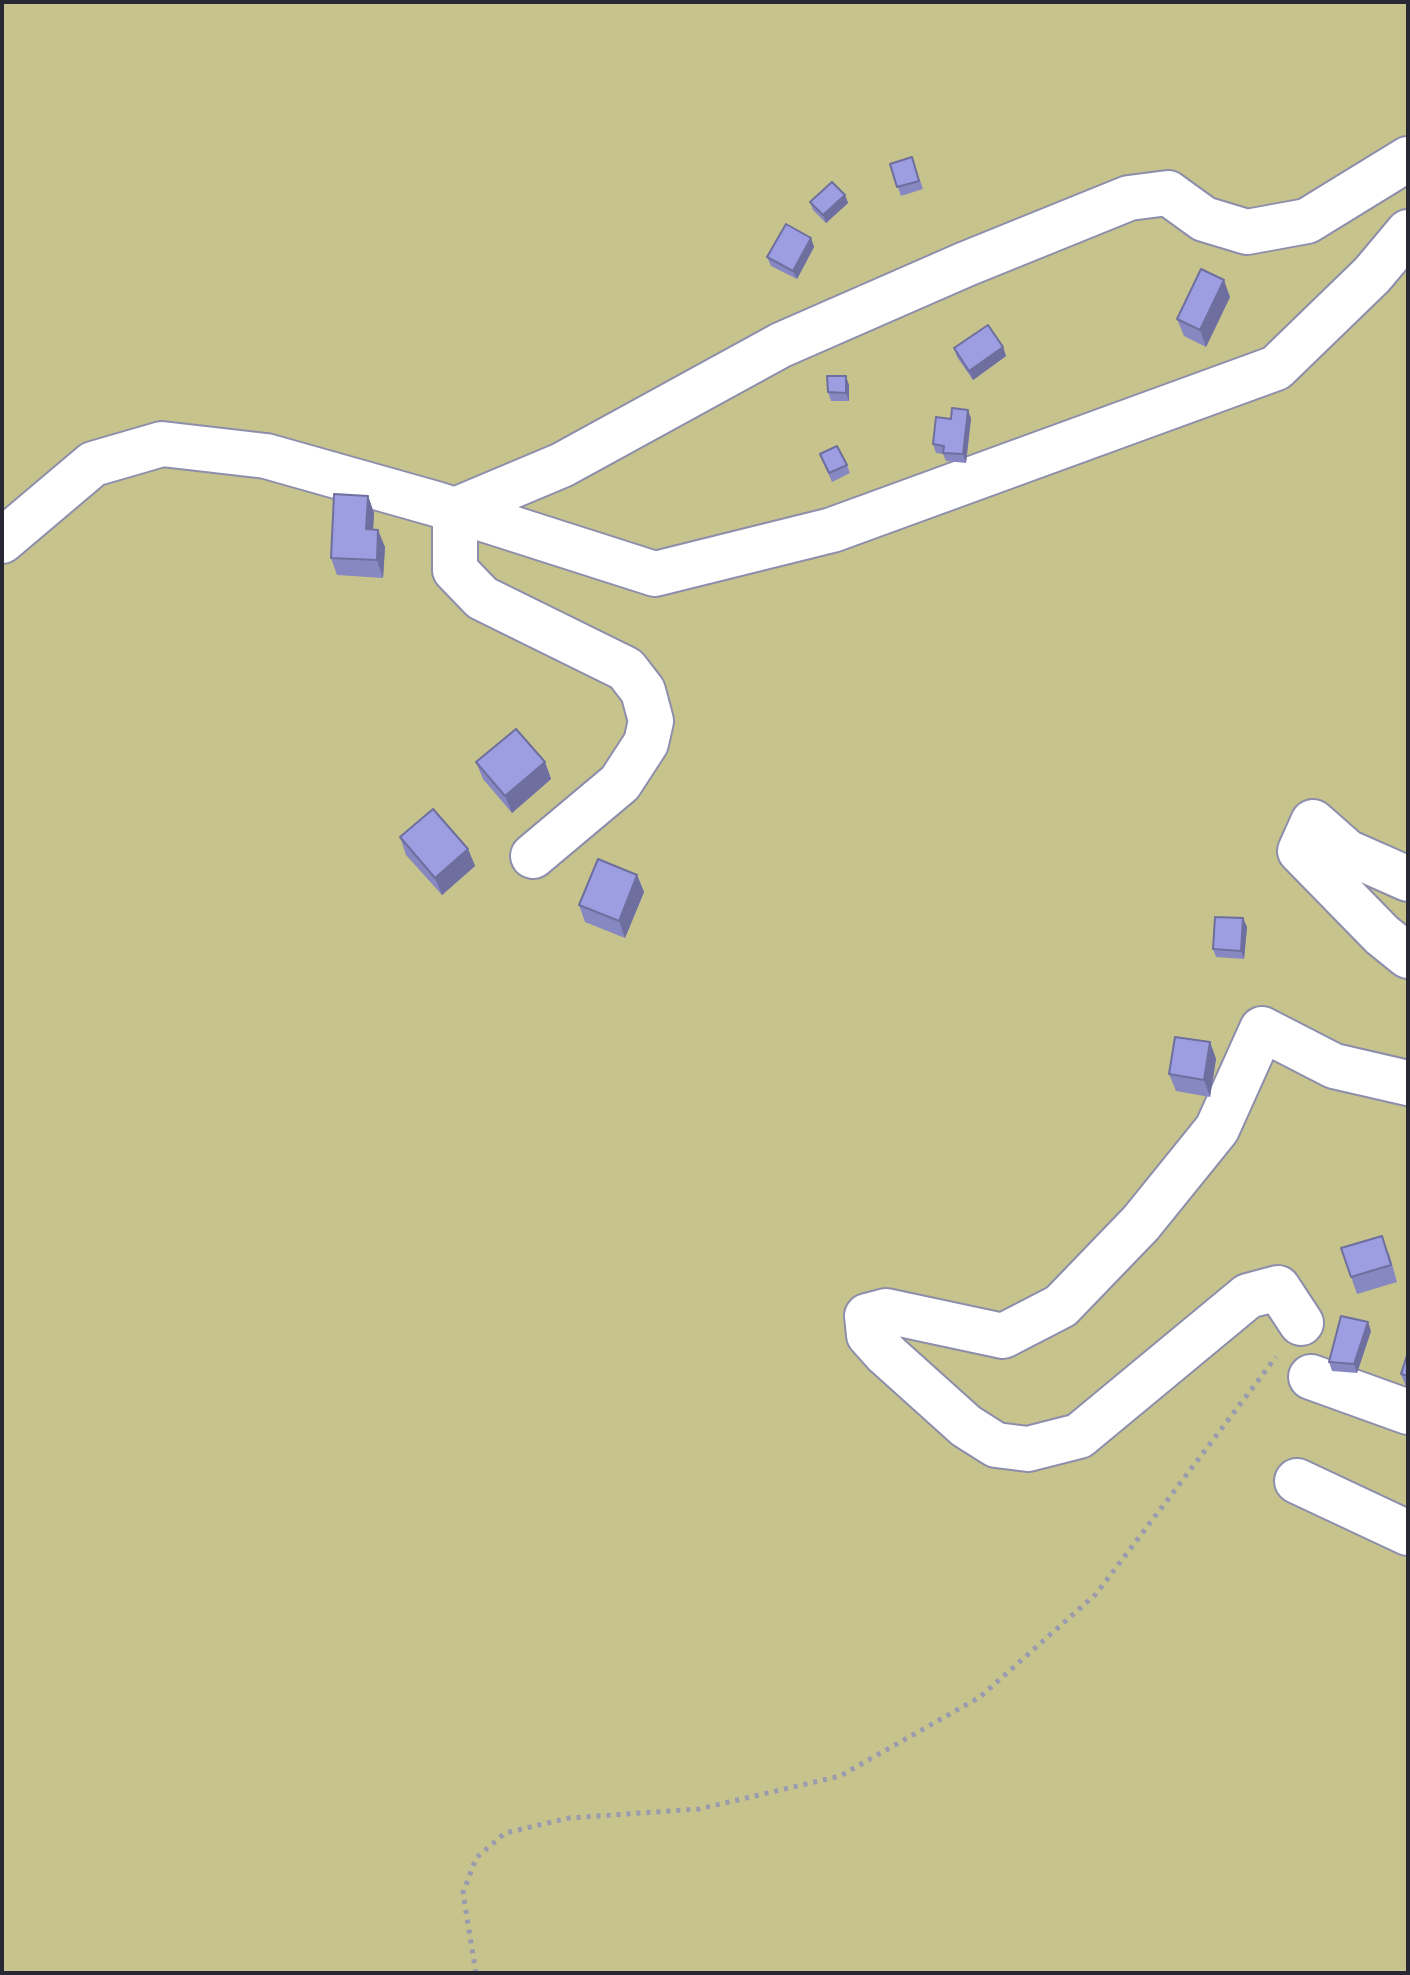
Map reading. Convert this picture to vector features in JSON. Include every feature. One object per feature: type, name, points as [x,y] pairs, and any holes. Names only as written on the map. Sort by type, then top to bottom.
[{"type":"street","points":[[455,510],[562,465],[781,345],[1129,198],[1168,193],[1204,219],[1247,232],[1307,221],[1408,159]]},
{"type":"street","points":[[2,541],[93,464],[162,444],[266,456],[455,510],[655,574],[832,530],[1276,368],[1372,275],[1408,232]]},
{"type":"street","points":[[455,510],[455,570],[482,598],[626,669],[643,691],[651,721],[646,743],[620,783],[533,856]]},
{"type":"street","points":[[1408,879],[1347,852],[1313,822],[1300,851],[1382,935],[1408,956]]},
{"type":"street","points":[[1301,1323],[1278,1288],[1248,1296],[1079,1436],[1028,1449],[996,1445],[966,1426],[886,1354],[869,1335],[867,1316],[886,1311],[1003,1336],[1061,1306],[1141,1223],[1217,1129],[1262,1029],[1334,1066],[1408,1083]]},
{"type":"street","points":[[1311,1377],[1408,1412]]},
{"type":"street","points":[[1297,1481],[1408,1533]]},
{"type":"path","points":[[476,1973],[463,1893],[476,1858],[505,1833],[569,1818],[699,1809],[840,1776],[980,1697],[1096,1594],[1301,1323]]},
{"type":"shaded area","points":[[2,2],[1408,2],[1408,1973],[2,1973]]},
{"type":"building","points":[[912,157],[919,181],[897,187],[890,164]]},
{"type":"building","points":[[832,182],[845,195],[823,215],[810,202]]},
{"type":"building","points":[[786,224],[811,238],[793,271],[767,257]]},
{"type":"building","points":[[1201,269],[1224,280],[1200,330],[1177,319]]},
{"type":"building","points":[[988,325],[1003,347],[969,371],[954,348]]},
{"type":"building","points":[[827,376],[846,376],[846,393],[828,392]]},
{"type":"building","points":[[952,408],[968,410],[963,454],[943,453],[944,446],[933,444],[936,417],[951,419]]},
{"type":"building","points":[[837,446],[847,465],[829,473],[820,454]]},
{"type":"building","points":[[334,494],[368,496],[366,529],[378,530],[377,560],[331,558]]},
{"type":"building","points":[[516,729],[545,762],[505,796],[476,762]]},
{"type":"building","points":[[433,809],[468,849],[435,878],[400,837]]},
{"type":"building","points":[[598,859],[637,875],[619,921],[579,905]]},
{"type":"building","points":[[1215,917],[1243,918],[1241,951],[1213,949]]},
{"type":"building","points":[[1175,1037],[1210,1042],[1204,1080],[1169,1074]]},
{"type":"building","points":[[1382,1236],[1391,1265],[1351,1277],[1341,1248]]},
{"type":"building","points":[[1341,1316],[1368,1322],[1354,1364],[1329,1362]]},
{"type":"building","points":[[1408,1352],[1408,1376],[1401,1374]]}]
